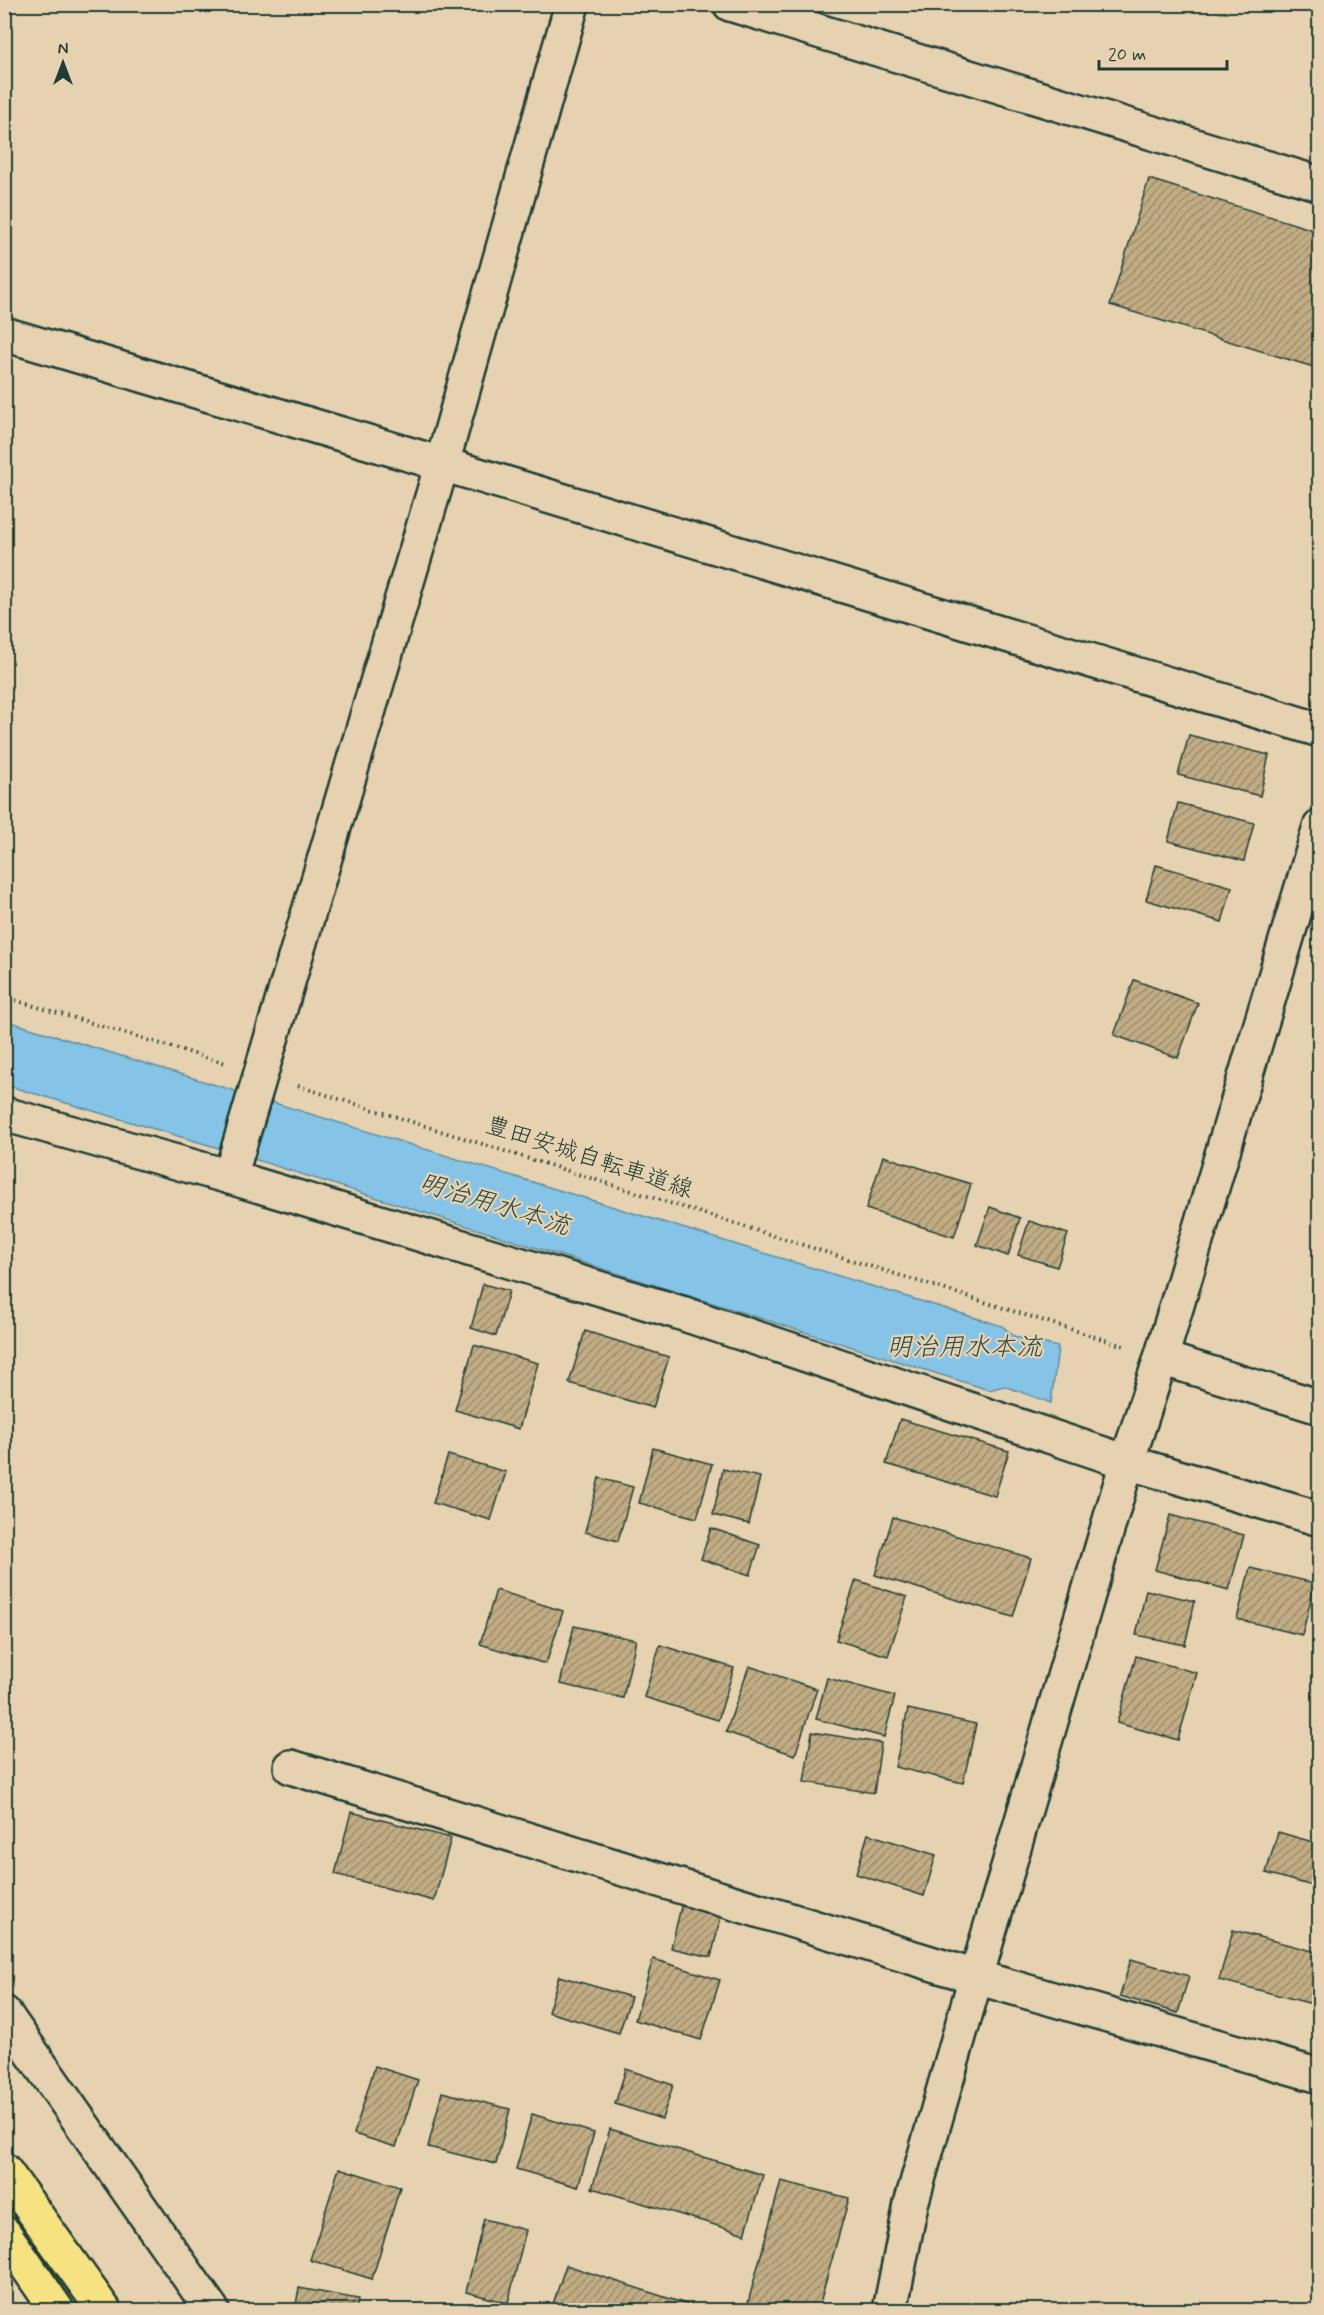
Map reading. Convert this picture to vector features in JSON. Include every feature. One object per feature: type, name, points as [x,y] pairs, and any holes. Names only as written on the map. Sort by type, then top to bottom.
[{"type":"highway","points":[[4,2170],[104,2310]]},
{"type":"highway","points":[[4,2233],[57,2310]]},
{"type":"street","points":[[230,1177],[442,464],[572,4]]},
{"type":"street","points":[[730,4],[1320,184]]},
{"type":"street","points":[[4,334],[1320,730]]},
{"type":"street","points":[[890,2310],[911,2204],[976,1977],[1130,1454],[1159,1366],[1320,827]]},
{"type":"street","points":[[4,1114],[230,1177],[681,1313],[1130,1454],[1320,1519]]},
{"type":"street","points":[[1159,1366],[1320,1407]]},
{"type":"street","points":[[291,1767],[976,1977],[1320,2076]]},
{"type":"street","points":[[4,2013],[212,2310]]},
{"type":"path","name":"豊田安城自転車道線","points":[[4,997],[261,1074],[1159,1366]]},
{"type":"water","name":"明治用水本流","points":[[4,1020],[1002,1326],[1014,1336],[1058,1347],[1051,1403],[1004,1386],[989,1390],[212,1146],[5,1085]]},
{"type":"building","points":[[1149,179],[1320,232],[1320,369],[1110,305]]},
{"type":"building","points":[[1189,735],[1269,755],[1260,796],[1178,775]]},
{"type":"building","points":[[1178,803],[1254,823],[1244,861],[1168,841]]},
{"type":"building","points":[[1156,865],[1232,887],[1222,922],[1146,900]]},
{"type":"building","points":[[1134,980],[1198,1003],[1178,1058],[1114,1035]]},
{"type":"building","points":[[883,1156],[971,1184],[954,1237],[866,1209]]},
{"type":"building","points":[[990,1207],[1020,1218],[1008,1256],[977,1245]]},
{"type":"building","points":[[1029,1221],[1068,1234],[1057,1267],[1018,1255]]},
{"type":"building","points":[[483,1284],[509,1291],[496,1336],[471,1328]]},
{"type":"building","points":[[585,1331],[669,1357],[653,1408],[569,1383]]},
{"type":"building","points":[[474,1345],[538,1363],[519,1429],[455,1410]]},
{"type":"building","points":[[900,1419],[1009,1451],[995,1496],[886,1464]]},
{"type":"building","points":[[653,1448],[712,1464],[697,1518],[639,1503]]},
{"type":"building","points":[[448,1455],[506,1472],[491,1520],[433,1503]]},
{"type":"building","points":[[723,1469],[760,1477],[749,1524],[713,1515]]},
{"type":"building","points":[[599,1478],[633,1487],[618,1541],[585,1532]]},
{"type":"building","points":[[1170,1515],[1244,1535],[1229,1590],[1155,1570]]},
{"type":"building","points":[[893,1517],[1031,1558],[1013,1617],[875,1575]]},
{"type":"building","points":[[711,1528],[760,1545],[750,1575],[701,1559]]},
{"type":"building","points":[[1250,1568],[1315,1583],[1302,1635],[1237,1619]]},
{"type":"building","points":[[856,1580],[907,1597],[888,1656],[836,1640]]},
{"type":"building","points":[[496,1590],[563,1611],[546,1664],[480,1644]]},
{"type":"building","points":[[1146,1590],[1195,1601],[1185,1645],[1136,1635]]},
{"type":"building","points":[[574,1626],[636,1640],[623,1698],[560,1684]]},
{"type":"building","points":[[660,1645],[734,1668],[718,1720],[644,1697]]},
{"type":"building","points":[[1136,1656],[1197,1673],[1178,1740],[1117,1723]]},
{"type":"building","points":[[749,1666],[817,1689],[795,1755],[726,1732]]},
{"type":"building","points":[[827,1678],[895,1696],[884,1737],[816,1719]]},
{"type":"building","points":[[908,1709],[976,1724],[963,1783],[895,1767]]},
{"type":"building","points":[[812,1732],[881,1743],[874,1793],[804,1782]]},
{"type":"building","points":[[351,1812],[451,1838],[434,1901],[335,1874]]},
{"type":"building","points":[[1278,1832],[1320,1844],[1320,1888],[1266,1873]]},
{"type":"building","points":[[868,1834],[936,1855],[924,1896],[856,1874]]},
{"type":"building","points":[[682,1903],[722,1912],[711,1957],[671,1948]]},
{"type":"building","points":[[1233,1930],[1320,1953],[1320,1980],[1313,2004],[1219,1980]]},
{"type":"building","points":[[653,1959],[720,1980],[701,2040],[635,2020]]},
{"type":"building","points":[[1131,1959],[1189,1976],[1178,2013],[1120,1996]]},
{"type":"building","points":[[559,1976],[631,1997],[619,2033],[548,2012]]},
{"type":"building","points":[[375,2066],[418,2080],[396,2147],[354,2134]]},
{"type":"building","points":[[626,2069],[673,2085],[662,2119],[615,2104]]},
{"type":"building","points":[[442,2092],[510,2109],[496,2164],[428,2147]]},
{"type":"building","points":[[532,2114],[594,2133],[578,2187],[516,2169]]},
{"type":"building","points":[[610,2129],[763,2175],[745,2234],[592,2188]]},
{"type":"building","points":[[339,2168],[400,2187],[372,2279],[310,2260]]},
{"type":"building","points":[[781,2181],[849,2198],[818,2310],[746,2310]]},
{"type":"building","points":[[484,2219],[526,2230],[508,2303],[466,2292]]},
{"type":"building","points":[[566,2265],[689,2305],[687,2310],[551,2310]]},
{"type":"building","points":[[299,2288],[358,2299],[356,2310],[295,2310]]}]
